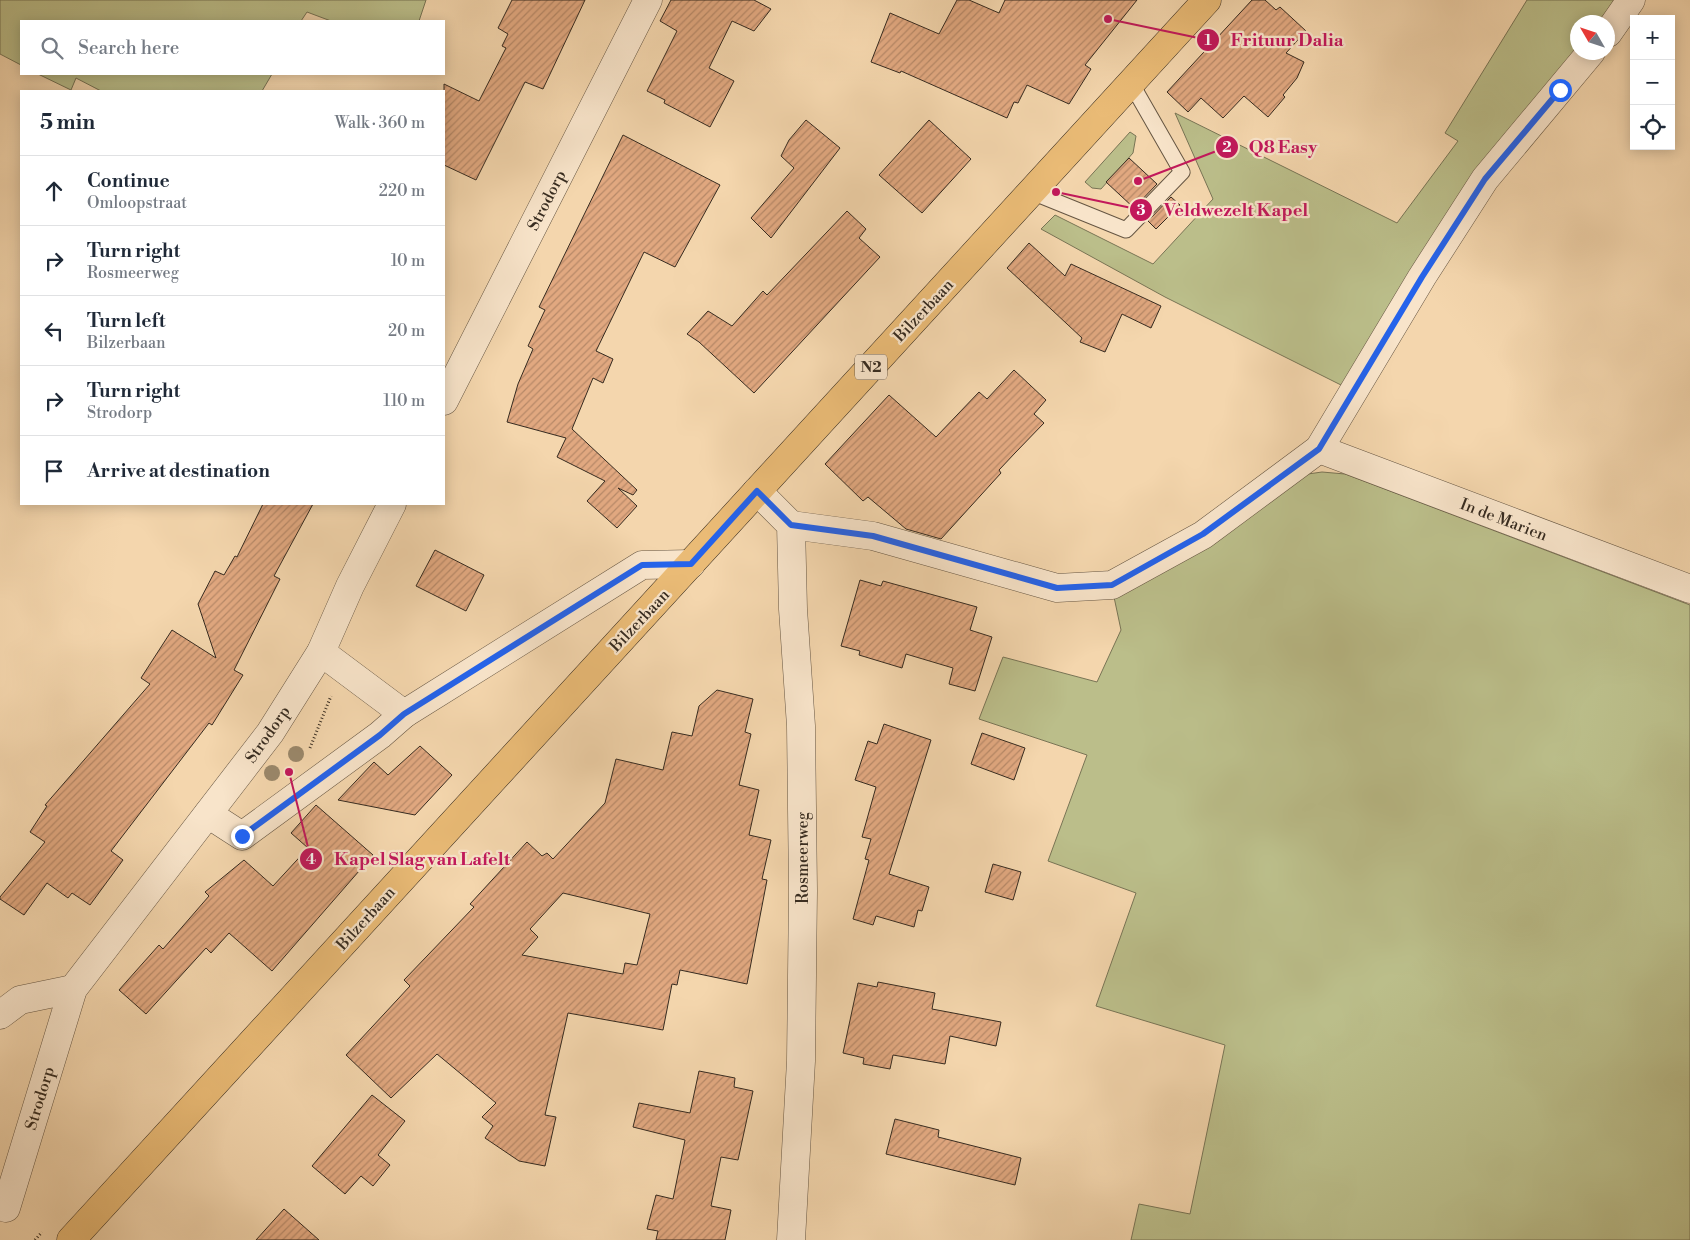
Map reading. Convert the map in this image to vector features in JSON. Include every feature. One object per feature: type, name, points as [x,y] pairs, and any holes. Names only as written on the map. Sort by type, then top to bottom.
[{"type":"main road","name":"Bilzerbaan","points":[[71,1240],[1207,0]]},
{"type":"street","name":"Strodorp","points":[[445,399],[648,0]]},
{"type":"street","points":[[1615,22],[1630,0]]},
{"type":"street","points":[[757,491],[791,525],[873,536],[1057,588],[1112,585],[1203,534],[1319,449],[1422,277],[1485,179],[1584,60]]},
{"type":"street","name":"In de Marien","points":[[1319,449],[1690,589]]},
{"type":"street","name":"Strodorp","points":[[6,1208],[72,989],[270,733],[321,652],[350,586],[391,505]]},
{"type":"street","name":"Rosmeerweg","points":[[791,525],[793,609],[801,726],[803,891],[800,1061],[791,1240]]},
{"type":"street","points":[[208,814],[242,836],[380,735],[404,714],[642,565],[691,564]]},
{"type":"street","points":[[321,652],[404,714]]},
{"type":"street","points":[[0,1015],[20,1000],[72,989]]},
{"type":"lane","points":[[1032,192],[1126,230],[1182,172],[1131,83]]},
{"type":"path","points":[[306,757],[343,668]]},
{"type":"green space","points":[[0,0],[426,0],[419,20],[328,20],[307,12],[302,20],[20,20],[20,64],[0,54]]},
{"type":"green space","points":[[1527,0],[1618,0],[1606,15],[1570,15],[1571,60],[1347,388],[1165,297],[1041,229],[1055,215],[1153,264],[1213,199],[1175,113],[1397,223],[1458,141],[1445,133]]},
{"type":"green space","points":[[40,75],[271,75],[263,90],[99,90],[76,78],[71,90]]},
{"type":"green space","points":[[1130,132],[1136,136],[1133,153],[1101,189],[1092,188],[1085,182]]},
{"type":"green space","points":[[1322,472],[1345,474],[1690,605],[1690,1240],[1131,1240],[1139,1204],[1190,1214],[1225,1045],[1096,1006],[1136,893],[1048,861],[1087,755],[979,719],[1003,657],[1097,682],[1121,630],[1114,597],[1308,474]]},
{"type":"building","points":[[512,0],[585,0],[543,89],[525,82],[476,180],[445,165],[444,84],[479,101],[506,48],[502,46],[508,34],[498,28]]},
{"type":"building","points":[[671,0],[754,0],[771,9],[754,31],[732,21],[709,68],[734,81],[710,127],[664,103],[665,100],[647,91],[677,31],[660,21]]},
{"type":"building","points":[[957,0],[969,0],[999,13],[1005,0],[1137,0],[1085,65],[1091,69],[1069,104],[1027,85],[1018,103],[1014,102],[1007,118],[901,71],[900,73],[871,62],[890,13],[939,34]]},
{"type":"building","points":[[1252,0],[1265,0],[1276,10],[1280,7],[1306,31],[1286,53],[1304,62],[1297,78],[1283,95],[1285,97],[1268,117],[1244,96],[1223,118],[1201,98],[1188,112],[1167,92]]},
{"type":"building","points":[[806,120],[840,148],[771,238],[751,218],[794,168],[781,156],[789,140]]},
{"type":"building","points":[[929,120],[971,159],[922,213],[879,175]]},
{"type":"building","points":[[623,135],[720,185],[675,267],[644,252],[596,351],[613,359],[603,383],[593,378],[572,429],[637,490],[633,495],[618,488],[637,506],[617,528],[587,501],[605,481],[557,457],[566,438],[507,422],[518,384],[533,349],[528,346],[545,310],[539,307]]},
{"type":"building","points":[[1129,158],[1157,184],[1134,208],[1106,182]]},
{"type":"building","points":[[1171,197],[1180,205],[1156,229],[1148,221]]},
{"type":"building","points":[[847,211],[866,229],[859,238],[880,257],[754,393],[699,342],[687,334],[708,311],[732,326],[763,291],[767,295]]},
{"type":"building","points":[[1029,243],[1065,276],[1071,264],[1161,306],[1151,328],[1122,314],[1105,352],[1080,342],[1082,338],[1007,268]]},
{"type":"building","points":[[1014,370],[1046,400],[1034,414],[1044,423],[999,470],[1001,473],[941,539],[906,529],[868,497],[863,501],[825,464],[889,395],[936,437],[979,392],[987,399]]},
{"type":"building","points":[[263,505],[312,505],[274,576],[280,579],[234,670],[243,675],[212,725],[209,723],[111,851],[123,860],[90,905],[72,893],[68,898],[47,883],[24,915],[0,899],[0,897],[45,842],[30,832],[47,806],[45,805],[150,684],[141,678],[172,630],[216,658],[198,604],[215,571],[224,575],[235,556],[237,557]]},
{"type":"building","points":[[435,550],[484,575],[466,611],[416,586]]},
{"type":"building","points":[[860,580],[881,586],[883,581],[977,607],[970,630],[992,637],[975,691],[949,684],[953,668],[906,654],[902,668],[859,655],[860,651],[841,646]]},
{"type":"building","points":[[717,690],[753,699],[745,732],[751,734],[739,785],[759,790],[749,835],[771,840],[762,879],[767,880],[747,984],[680,970],[677,985],[672,984],[663,1030],[568,1013],[545,1115],[556,1117],[545,1166],[519,1161],[485,1138],[493,1126],[482,1117],[496,1103],[437,1054],[391,1098],[346,1055],[410,986],[404,980],[474,907],[470,904],[527,842],[542,856],[547,853],[553,859],[605,803],[616,759],[663,770],[672,732],[692,736],[699,706]],"holes":[[[563,893],[650,914],[637,965],[625,963],[623,974],[522,955],[538,937],[530,929]]]},
{"type":"building","points":[[884,724],[931,740],[889,874],[929,887],[922,911],[918,910],[914,927],[876,916],[873,925],[853,919],[869,860],[865,859],[871,839],[862,837],[876,787],[855,780],[868,741],[877,744]]},
{"type":"building","points":[[982,733],[1025,748],[1014,780],[971,764]]},
{"type":"building","points":[[420,746],[452,775],[415,815],[338,800],[374,762],[388,775]]},
{"type":"building","points":[[316,805],[373,855],[272,971],[229,933],[211,953],[206,948],[146,1014],[119,990],[159,945],[163,949],[209,896],[205,892],[244,860],[273,886],[308,848],[291,833]]},
{"type":"building","points":[[993,864],[1021,872],[1013,900],[985,892]]},
{"type":"building","points":[[878,982],[935,993],[932,1009],[1001,1022],[996,1046],[950,1036],[945,1064],[893,1055],[890,1069],[863,1064],[864,1058],[843,1053],[858,983],[877,987]]},
{"type":"building","points":[[699,1071],[735,1078],[734,1087],[753,1091],[738,1160],[721,1157],[711,1206],[731,1210],[725,1240],[656,1240],[658,1231],[647,1229],[656,1195],[673,1199],[685,1140],[633,1127],[639,1103],[690,1113]]},
{"type":"building","points":[[372,1095],[405,1121],[378,1155],[390,1165],[373,1186],[361,1176],[345,1194],[312,1166]]},
{"type":"building","points":[[895,1119],[939,1130],[938,1137],[1021,1158],[1015,1185],[886,1154]]},
{"type":"building","points":[[284,1209],[319,1240],[256,1240]]},
{"type":"place","name":"Frituur Dalia","points":[[1108,19]]},
{"type":"place","name":"Q8 Easy","points":[[1138,181]]},
{"type":"place","name":"Veldwezelt Kapel","points":[[1056,192]]},
{"type":"place","name":"Kapel Slag van Lafelt","points":[[289,772]]},
{"type":"route","points":[[242,836],[380,735],[404,714],[642,565],[691,564],[757,491],[791,525],[873,536],[1057,588],[1112,585],[1203,534],[1319,449],[1422,277],[1485,179],[1560,90]]}]
